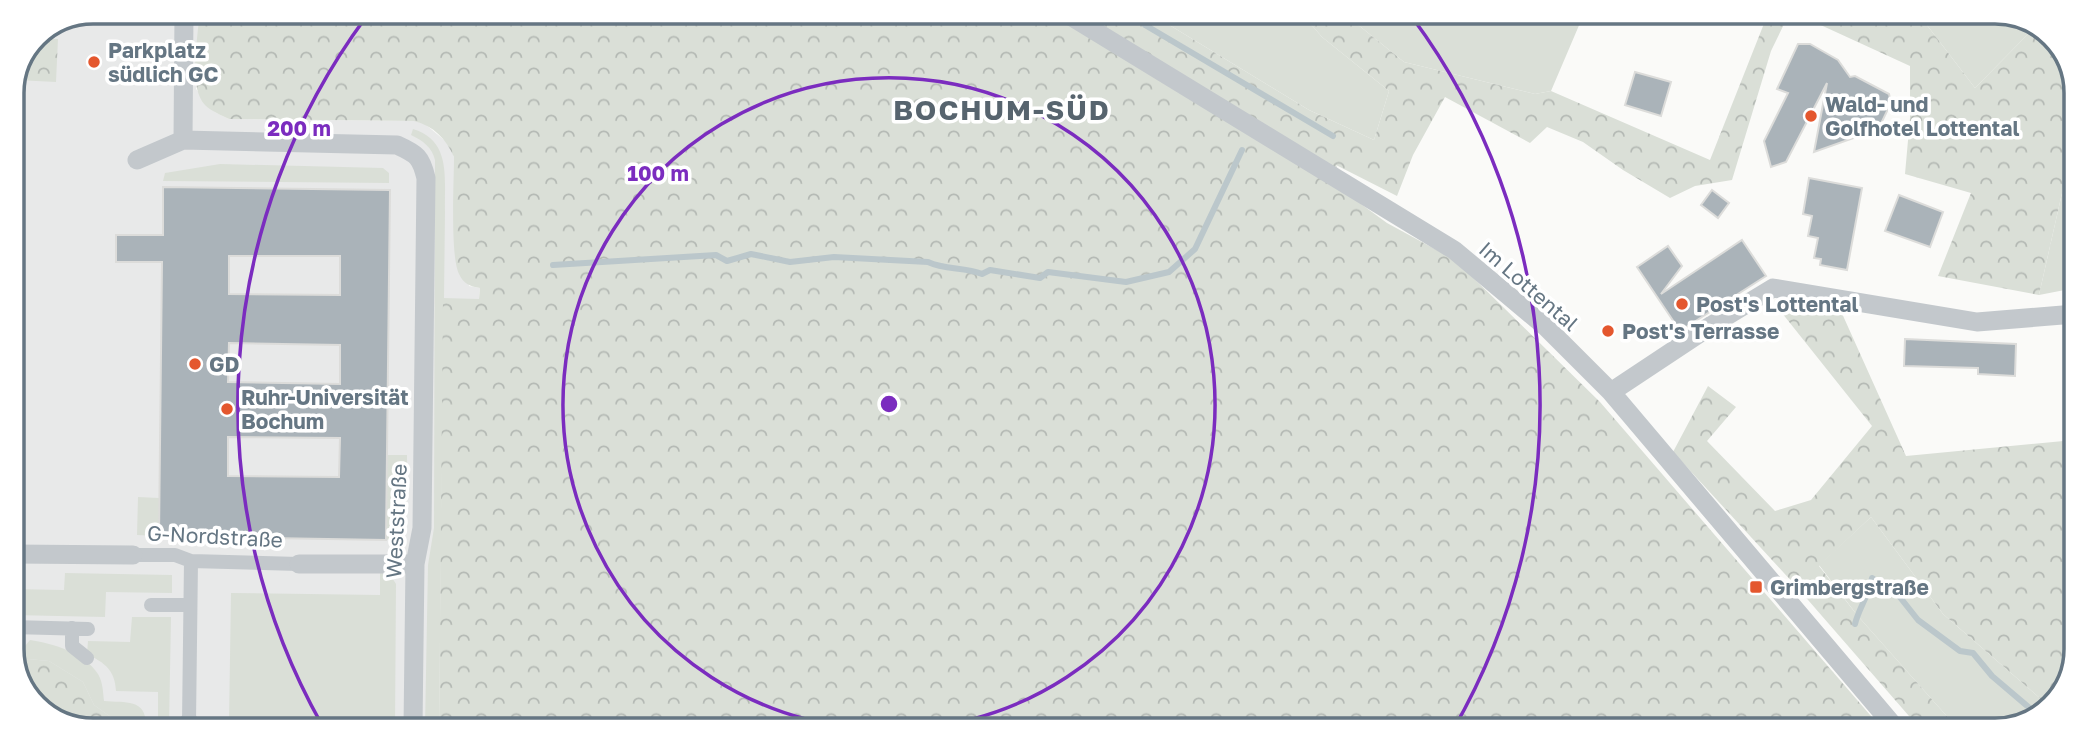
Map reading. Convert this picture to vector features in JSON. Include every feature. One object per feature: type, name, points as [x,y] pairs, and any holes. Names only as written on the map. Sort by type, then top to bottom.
[{"type":"street","points":[[137,160],[183,140],[184,24]]},
{"type":"street","name":"Im Lottental","points":[[1084,24],[1454,250],[1546,327],[1611,392],[1888,718]]},
{"type":"street","name":"Weststraße","points":[[183,140],[397,145],[414,152],[422,163],[426,178],[422,528],[415,564],[413,718]]},
{"type":"street","points":[[1611,392],[1773,288],[1977,322],[2064,315]]},
{"type":"street","name":"G-Nordstraße","points":[[25,554],[175,555],[191,561],[299,564],[415,564]]},
{"type":"street","points":[[189,718],[191,561]]},
{"type":"street","points":[[151,605],[190,605]]},
{"type":"street","points":[[72,628],[72,646],[88,658]]},
{"type":"street","points":[[25,631],[88,629]]},
{"type":"shaded area","name":"Ruhr-Universität Bochum","points":[[94,24],[199,24],[196,89],[215,112],[229,119],[415,121],[425,124],[449,144],[454,157],[469,286],[480,288],[479,299],[443,299],[439,718],[94,718],[72,715],[48,701],[30,676],[25,654],[24,94],[30,67],[45,45],[67,30]]},
{"type":"green space","points":[[198,24],[1168,24],[1309,110],[1374,140],[1389,91],[1322,37],[1311,24],[1357,24],[1404,62],[1535,94],[1551,91],[1710,160],[1764,24],[1784,24],[1771,51],[1732,180],[1695,186],[1670,198],[1583,142],[1547,127],[1530,143],[1445,97],[1413,155],[1397,196],[1336,165],[1350,196],[1387,223],[1455,260],[1600,402],[1873,718],[439,718],[443,298],[479,299],[480,288],[465,282],[456,265],[453,235],[454,157],[438,134],[428,126],[414,121],[229,119],[205,105],[196,86]]},
{"type":"green space","points":[[1168,24],[1311,24],[1322,37],[1389,91],[1374,140],[1309,110]]},
{"type":"green space","points":[[1357,24],[1580,24],[1551,91],[1535,94],[1404,62]]},
{"type":"green space","points":[[1818,24],[1926,24],[1975,88],[2028,34],[2044,45],[2055,59],[2064,89],[2064,184],[2039,295],[1938,276],[1971,193],[1905,174],[1910,118],[1910,66]]},
{"type":"green space","points":[[1926,24],[1995,24],[2017,28],[2028,34],[1975,88]]},
{"type":"green space","points":[[52,39],[58,39],[56,82],[26,80],[36,55]]},
{"type":"green space","points":[[413,129],[434,142],[440,152],[445,174],[439,718],[425,718],[428,565],[434,528],[435,160],[432,151],[411,135]]},
{"type":"green space","points":[[220,164],[383,168],[389,173],[389,183],[163,181],[165,173]]},
{"type":"green space","points":[[2064,184],[2064,290],[2039,295]]},
{"type":"green space","points":[[1774,303],[1840,309],[1906,456],[2064,441],[2063,663],[2057,680],[2042,700],[1943,614],[1871,517],[1819,566],[1857,615],[1948,718],[1911,718],[1795,585],[1673,452],[1708,386],[1736,407],[1707,441],[1775,511],[1811,500],[1872,426]]},
{"type":"green space","points":[[386,455],[407,455],[407,484],[404,529],[398,536],[386,540]]},
{"type":"green space","points":[[138,497],[159,498],[159,536],[137,535]]},
{"type":"green space","points":[[1871,517],[1943,614],[2042,700],[2026,711],[2009,717],[1948,718],[1857,615],[1819,565]]},
{"type":"green space","points":[[380,572],[391,576],[396,584],[395,718],[229,718],[231,593],[380,595]]},
{"type":"green space","points":[[65,573],[172,575],[172,593],[106,592],[105,617],[25,615],[25,589],[64,590]]},
{"type":"green space","points":[[132,617],[171,617],[169,718],[158,718],[158,692],[116,691],[114,678],[108,668],[87,654],[88,641],[130,642]]},
{"type":"green space","points":[[30,640],[77,655],[100,677],[104,701],[134,704],[143,711],[145,718],[112,718],[94,705],[83,682],[49,661],[26,661],[25,646]]},
{"type":"green space","points":[[26,661],[49,661],[83,682],[94,705],[112,718],[80,717],[55,707],[34,684]]},
{"type":"building","points":[[1798,44],[1810,44],[1838,60],[1850,77],[1855,76],[1889,94],[1891,103],[1874,138],[1859,136],[1814,152],[1827,83],[1786,162],[1771,167],[1764,141],[1788,93],[1777,89]]},
{"type":"building","points":[[1635,72],[1671,82],[1661,116],[1625,105]]},
{"type":"building","points":[[1809,178],[1862,188],[1847,270],[1820,265],[1821,259],[1814,258],[1818,238],[1808,236],[1812,216],[1803,214]]},
{"type":"building","name":"GD","points":[[163,187],[390,190],[386,540],[159,536],[162,262],[116,262],[116,235],[163,235]],"holes":[[[229,256],[340,256],[340,295],[229,294]],[[229,343],[340,345],[340,384],[228,382]],[[228,437],[340,438],[339,477],[228,476]]]},
{"type":"building","points":[[1712,190],[1729,203],[1718,218],[1701,205]]},
{"type":"building","points":[[1899,195],[1943,212],[1930,247],[1885,231]]},
{"type":"building","points":[[1742,240],[1766,276],[1680,331],[1637,267],[1668,246],[1682,266],[1661,294]]},
{"type":"building","points":[[1905,339],[2016,344],[2015,376],[1978,374],[1978,368],[1904,366]]},
{"type":"waterway","points":[[1144,24],[1333,136]]},
{"type":"waterway","points":[[553,265],[716,255],[727,261],[751,254],[790,262],[834,257],[928,262],[982,274],[990,270],[1040,278],[1048,272],[1126,282],[1169,272],[1195,249],[1242,150]]},
{"type":"waterway","points":[[1855,624],[1872,578],[1899,596],[1918,620],[1960,651],[1973,653],[1992,676],[2030,708]]},
{"type":"place","name":"Parkplatz südlich GC","points":[[94,62]]},
{"type":"place","name":"Wald- und Golfhotel Lottental","points":[[1811,116]]},
{"type":"place","name":"Post's Lottental","points":[[1682,304]]},
{"type":"place","name":"Post's Terrasse","points":[[1608,331]]},
{"type":"place","name":"GD","points":[[195,364]]},
{"type":"place","name":"Ruhr-Universität Bochum","points":[[227,409]]},
{"type":"place","name":"Grimbergstraße","points":[[1756,587]]},
{"type":"district","name":"BOCHUM-SÜD","points":[[1002,109]]}]
